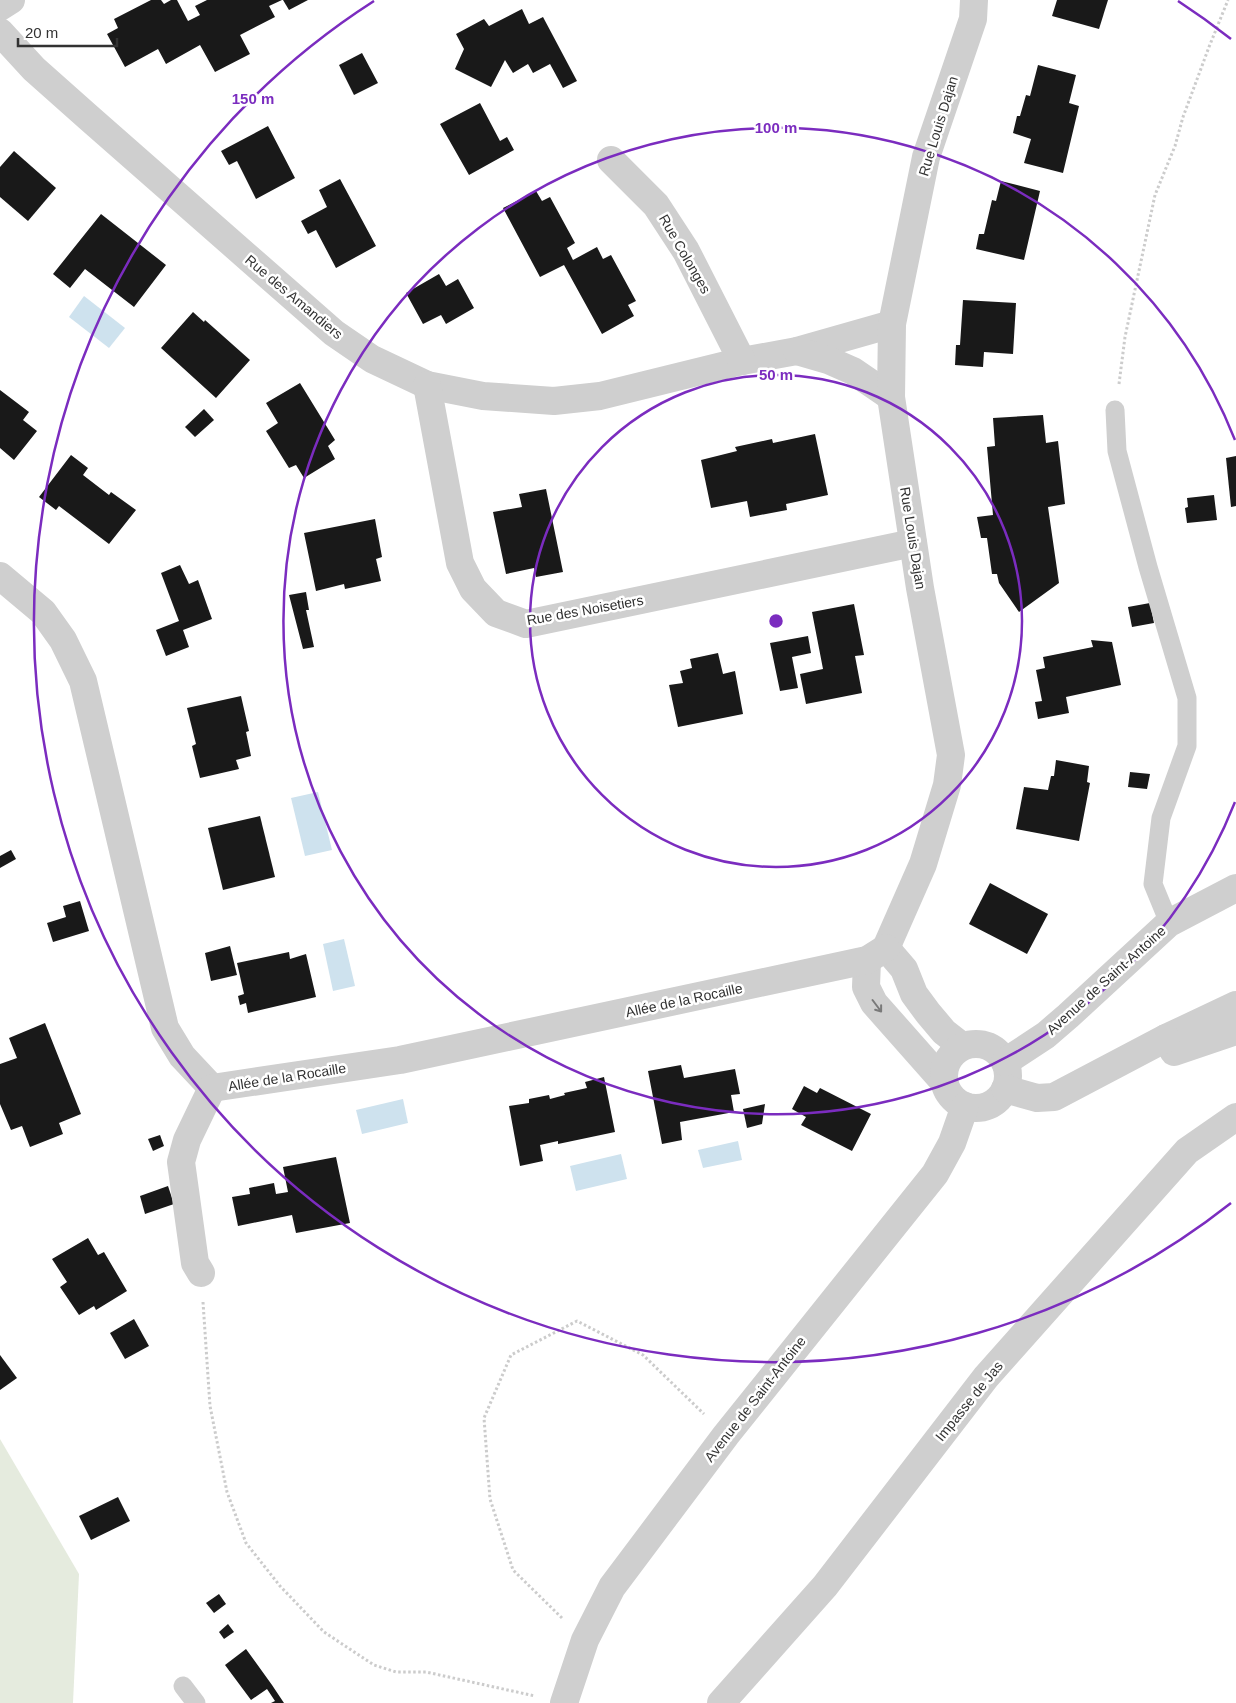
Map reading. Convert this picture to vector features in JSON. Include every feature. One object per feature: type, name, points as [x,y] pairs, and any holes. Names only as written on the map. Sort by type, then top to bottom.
[{"type":"street","points":[[0,7],[11,0]]},
{"type":"street","name":"Rue Louis Dajan","points":[[876,954],[923,864],[947,785],[951,755],[913,543],[891,397],[892,324],[926,157],[973,18],[974,0]]},
{"type":"street","name":"Rue des Amandiers","points":[[0,32],[34,69],[88,118],[334,334],[372,358],[427,385],[483,396],[554,402],[600,396],[742,361],[797,351],[892,324]]},
{"type":"street","name":"Rue Colonges","points":[[611,160],[656,205],[686,251],[742,361]]},
{"type":"street","points":[[797,351],[828,360],[853,371],[891,397]]},
{"type":"street","name":"Rue des Noisetiers","points":[[427,385],[460,563],[473,589],[496,613],[526,624],[913,543]]},
{"type":"street","name":"Allée de la Rocaille","points":[[0,576],[43,612],[63,640],[83,681],[165,1028],[182,1056],[212,1088],[400,1060],[876,954]]},
{"type":"street","name":"Avenue de Saint-Antoine","points":[[1005,1076],[1046,1035],[1169,923],[1236,888]]},
{"type":"street","points":[[944,1081],[874,1003],[866,987],[876,954],[904,968],[914,994],[928,1013],[944,1032],[962,1046]]},
{"type":"street","points":[[1005,1076],[1037,1098],[1054,1097],[1166,1038],[1236,1005]]},
{"type":"street","points":[[1166,1038],[1174,1052],[1236,1031]]},
{"type":"street","points":[[972,1043],[987,1046],[1000,1054],[1005,1076],[1000,1097],[993,1104],[984,1108],[974,1109],[957,1103],[951,1097],[946,1090],[943,1070],[953,1052],[962,1046],[972,1043]]},
{"type":"street","points":[[201,1273],[195,1263],[181,1162],[187,1140],[212,1088]]},
{"type":"street","name":"Avenue de Saint-Antoine","points":[[564,1703],[585,1640],[612,1587],[726,1435],[935,1174],[952,1143],[965,1106]]},
{"type":"street","name":"Impasse de Jas","points":[[721,1703],[825,1586],[986,1377],[1187,1151],[1236,1117]]},
{"type":"lane","points":[[1115,410],[1117,450],[1186,698],[1187,746],[1161,818],[1153,884],[1169,923]]},
{"type":"lane","points":[[182,1686],[196,1703]]},
{"type":"path","points":[[1115,410],[1125,337],[1155,195],[1175,146],[1183,117],[1228,0]]},
{"type":"path","points":[[201,1273],[210,1406],[227,1492],[246,1543],[280,1586],[324,1632],[374,1665],[396,1672],[426,1672],[564,1703]]},
{"type":"path","points":[[585,1640],[513,1570],[490,1499],[484,1418],[511,1355],[578,1321],[643,1355],[726,1435]]},
{"type":"shaded area","points":[[0,1439],[79,1574],[73,1703],[0,1703]]},
{"type":"water","points":[[84,296],[125,328],[109,348],[69,317]]},
{"type":"water","points":[[318,792],[332,850],[305,856],[291,798]]},
{"type":"water","points":[[344,939],[355,986],[333,991],[323,944]]},
{"type":"water","points":[[403,1099],[408,1123],[362,1134],[356,1110]]},
{"type":"water","points":[[738,1141],[742,1160],[703,1168],[698,1150]]},
{"type":"water","points":[[621,1154],[627,1179],[576,1191],[570,1166]]},
{"type":"building","points":[[151,0],[161,0],[164,4],[171,0],[177,0],[188,21],[200,15],[195,6],[207,0],[282,0],[269,6],[275,17],[240,35],[250,54],[215,72],[200,45],[166,64],[158,49],[125,67],[107,34],[118,28],[114,19]]},
{"type":"building","points":[[283,0],[308,0],[289,10]]},
{"type":"building","points":[[1057,0],[1108,0],[1099,29],[1052,16]]},
{"type":"building","points":[[522,9],[529,24],[543,17],[577,81],[563,88],[550,64],[533,73],[528,64],[513,73],[505,60],[491,87],[455,69],[464,49],[456,34],[484,19],[489,26]]},
{"type":"building","points":[[362,53],[378,83],[354,95],[339,65]]},
{"type":"building","points":[[1038,65],[1076,75],[1069,103],[1079,106],[1063,173],[1024,163],[1031,139],[1013,133],[1017,116],[1020,116],[1026,95],[1030,96]]},
{"type":"building","points":[[480,103],[500,141],[507,137],[514,150],[469,175],[440,124]]},
{"type":"building","points":[[268,126],[295,178],[256,199],[237,161],[229,165],[221,151]]},
{"type":"building","points":[[14,151],[56,188],[28,221],[0,197],[0,167]]},
{"type":"building","points":[[340,179],[376,246],[336,268],[316,230],[308,234],[301,221],[327,207],[319,190]]},
{"type":"building","points":[[1001,181],[1040,191],[1024,260],[976,249],[979,234],[984,234],[992,200],[996,201]]},
{"type":"building","points":[[536,191],[542,201],[550,197],[575,243],[567,248],[573,260],[597,247],[603,259],[611,255],[636,301],[628,305],[634,316],[602,334],[564,265],[540,277],[503,208]]},
{"type":"building","points":[[101,214],[166,265],[134,307],[85,269],[70,288],[53,274]]},
{"type":"building","points":[[439,274],[446,286],[458,279],[474,308],[446,324],[441,315],[423,324],[406,293]]},
{"type":"building","points":[[963,300],[1016,303],[1013,354],[984,352],[983,367],[955,365],[956,345],[960,345]]},
{"type":"building","points":[[193,312],[204,322],[205,320],[250,360],[216,398],[161,348]]},
{"type":"building","points":[[300,383],[335,440],[328,446],[335,459],[304,478],[296,465],[289,468],[266,431],[278,423],[266,403]]},
{"type":"building","points":[[0,390],[29,412],[23,420],[37,431],[14,460],[0,448]]},
{"type":"building","points":[[204,409],[214,420],[195,437],[185,427]]},
{"type":"building","points":[[1043,415],[1046,443],[1058,441],[1065,504],[1048,507],[1059,583],[1019,612],[999,583],[997,574],[992,574],[987,538],[981,538],[977,517],[993,515],[987,447],[995,446],[993,418]]},
{"type":"building","points":[[815,434],[828,495],[786,504],[787,510],[750,517],[747,501],[711,508],[701,460],[737,451],[735,447],[772,439],[773,443]]},
{"type":"building","points":[[71,455],[88,468],[83,475],[109,495],[111,492],[136,510],[109,544],[59,506],[56,510],[39,497]]},
{"type":"building","points":[[1236,456],[1236,506],[1231,507],[1226,458]]},
{"type":"building","points":[[546,489],[563,572],[536,577],[534,568],[506,574],[493,512],[522,507],[519,494]]},
{"type":"building","points":[[1214,495],[1217,520],[1187,523],[1185,508],[1188,507],[1187,498]]},
{"type":"building","points":[[375,519],[382,557],[376,559],[381,581],[345,589],[344,584],[316,591],[304,533]]},
{"type":"building","points":[[180,565],[189,584],[198,580],[212,619],[183,630],[189,647],[166,656],[156,630],[179,621],[161,573]]},
{"type":"building","points":[[306,592],[309,610],[306,610],[314,647],[303,649],[289,595]]},
{"type":"building","points":[[1150,603],[1154,623],[1132,627],[1128,607]]},
{"type":"building","points":[[854,604],[864,655],[855,656],[862,693],[806,704],[800,674],[823,669],[812,612]]},
{"type":"building","points":[[808,636],[811,653],[792,657],[798,688],[780,691],[770,643]]},
{"type":"building","points":[[1091,640],[1112,642],[1121,685],[1066,697],[1069,713],[1038,719],[1035,702],[1042,701],[1036,670],[1045,668],[1043,657],[1093,647]]},
{"type":"building","points":[[718,653],[723,674],[735,671],[743,714],[678,727],[669,685],[683,683],[680,671],[692,668],[690,659]]},
{"type":"building","points":[[241,696],[249,731],[246,732],[251,756],[236,760],[239,769],[200,778],[192,746],[196,744],[187,708]]},
{"type":"building","points":[[1056,760],[1089,766],[1087,782],[1090,783],[1079,841],[1016,829],[1024,787],[1048,790],[1051,776],[1054,776]]},
{"type":"building","points":[[1130,772],[1150,774],[1147,789],[1128,787]]},
{"type":"building","points":[[260,816],[275,877],[223,890],[208,828]]},
{"type":"building","points":[[11,850],[16,859],[0,868],[0,856]]},
{"type":"building","points":[[990,883],[1048,914],[1027,954],[969,924]]},
{"type":"building","points":[[80,901],[89,931],[53,942],[47,923],[66,917],[63,906]]},
{"type":"building","points":[[230,946],[237,975],[211,981],[205,953]]},
{"type":"building","points":[[289,952],[290,959],[306,954],[316,997],[248,1013],[246,1003],[240,1005],[238,996],[244,994],[237,963]]},
{"type":"building","points":[[45,1023],[81,1114],[59,1123],[63,1134],[30,1147],[22,1126],[11,1130],[0,1104],[0,1064],[17,1058],[9,1038]]},
{"type":"building","points":[[681,1065],[684,1078],[735,1069],[740,1094],[731,1095],[734,1112],[680,1122],[682,1140],[662,1144],[648,1071]]},
{"type":"building","points":[[604,1077],[615,1132],[558,1144],[558,1141],[540,1145],[543,1161],[520,1166],[509,1106],[529,1103],[529,1099],[549,1095],[550,1099],[565,1095],[564,1093],[587,1088],[585,1082]]},
{"type":"building","points":[[804,1086],[817,1093],[820,1088],[871,1114],[852,1151],[801,1125],[806,1117],[792,1109]]},
{"type":"building","points":[[765,1104],[762,1124],[747,1128],[743,1109]]},
{"type":"building","points":[[160,1135],[164,1146],[153,1151],[148,1139]]},
{"type":"building","points":[[336,1157],[350,1223],[296,1233],[292,1215],[238,1226],[232,1197],[250,1194],[249,1188],[274,1183],[276,1194],[288,1192],[283,1167]]},
{"type":"building","points":[[168,1186],[174,1204],[145,1214],[140,1196]]},
{"type":"building","points":[[88,1238],[98,1255],[104,1252],[127,1291],[96,1310],[94,1306],[79,1315],[60,1287],[67,1282],[52,1259]]},
{"type":"building","points":[[134,1319],[149,1346],[125,1359],[110,1333]]},
{"type":"building","points":[[0,1355],[17,1378],[0,1390]]},
{"type":"building","points":[[118,1497],[130,1521],[91,1540],[79,1516]]},
{"type":"building","points":[[219,1594],[226,1604],[214,1613],[206,1603]]},
{"type":"building","points":[[228,1624],[234,1632],[224,1639],[219,1632]]},
{"type":"building","points":[[246,1649],[284,1703],[271,1703],[275,1701],[267,1689],[251,1700],[225,1665]]}]
